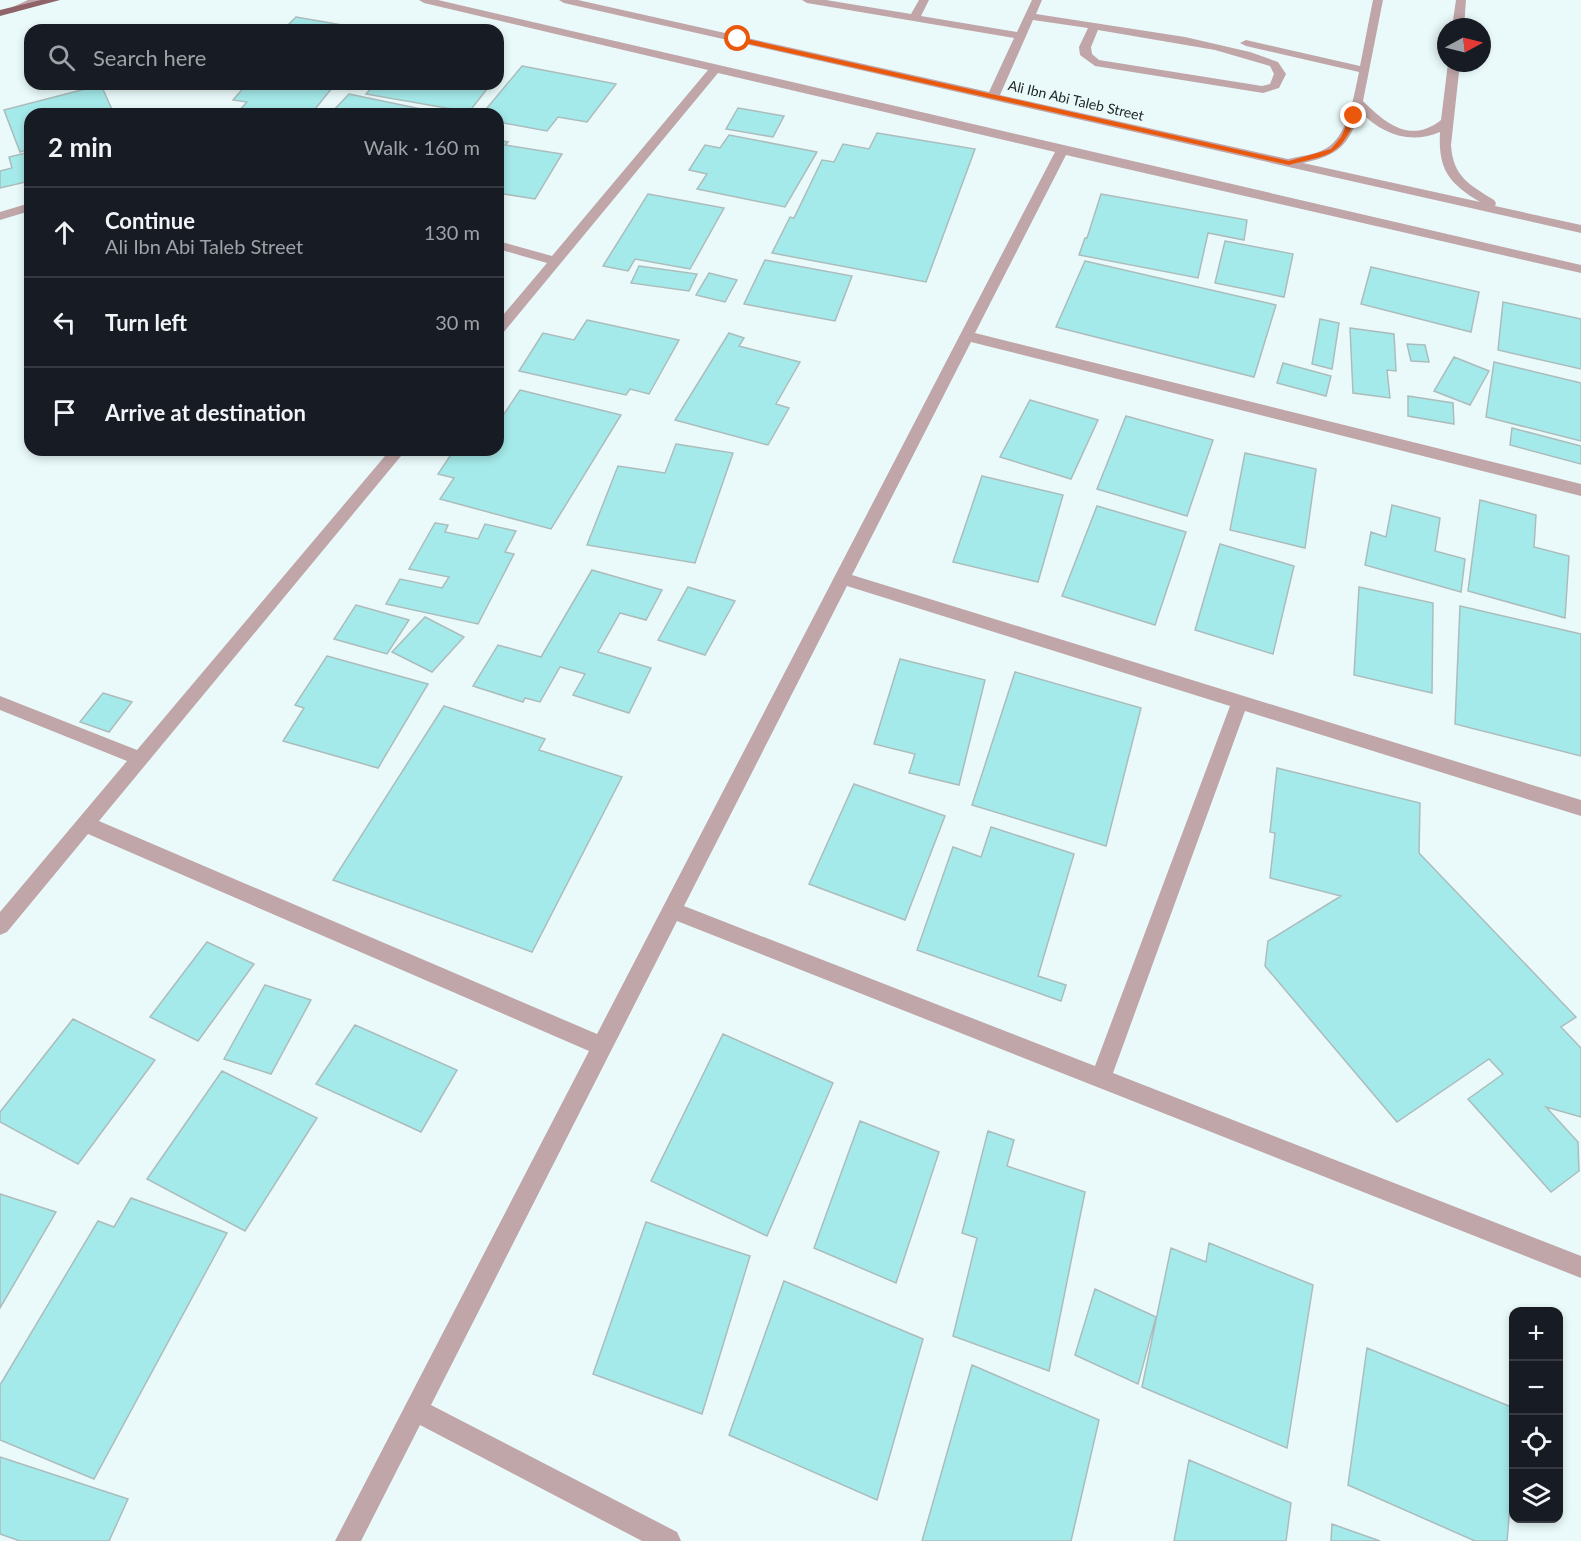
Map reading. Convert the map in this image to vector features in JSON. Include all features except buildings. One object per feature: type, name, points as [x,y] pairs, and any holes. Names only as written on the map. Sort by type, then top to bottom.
[{"type":"main road","points":[[6,11],[55,0]]},
{"type":"street","points":[[6,11],[38,0]]},
{"type":"street","points":[[424,0],[1062,150],[1581,268]]},
{"type":"street","name":"Ali Ibn Abi Taleb Street","points":[[564,0],[1581,229]]},
{"type":"street","points":[[807,0],[1021,36]]},
{"type":"street","points":[[914,18],[924,0]]},
{"type":"street","points":[[993,96],[1037,0]]},
{"type":"street","points":[[1289,163],[1333,150],[1344,138],[1354,116],[1378,0]]},
{"type":"street","points":[[1459,18],[1461,0]]},
{"type":"street","points":[[1030,15],[1170,38],[1256,57],[1274,64],[1280,74],[1275,86],[1263,90],[1095,63],[1086,55],[1084,47],[1094,27]]},
{"type":"street","points":[[1170,38],[1210,37],[1364,70]]},
{"type":"street","points":[[504,323],[716,68]]},
{"type":"street","points":[[1453,72],[1445,151],[1448,165],[1466,188],[1501,211]]},
{"type":"street","points":[[1357,102],[1372,119],[1394,131],[1411,135],[1436,132],[1448,120]]},
{"type":"street","points":[[348,1541],[1062,150]]},
{"type":"street","points":[[0,216],[24,209]]},
{"type":"street","points":[[504,247],[555,261]]},
{"type":"street","points":[[967,336],[1581,490]]},
{"type":"street","points":[[0,926],[393,456]]},
{"type":"street","points":[[842,578],[1581,808]]},
{"type":"street","points":[[1101,1078],[1240,702]]},
{"type":"street","points":[[0,703],[140,759]]},
{"type":"street","points":[[85,824],[602,1046]]},
{"type":"street","points":[[672,910],[1581,1267]]},
{"type":"street","points":[[416,1410],[668,1541]]},
{"type":"route","points":[[738,39],[1289,163],[1333,150],[1344,138],[1354,116]]}]
